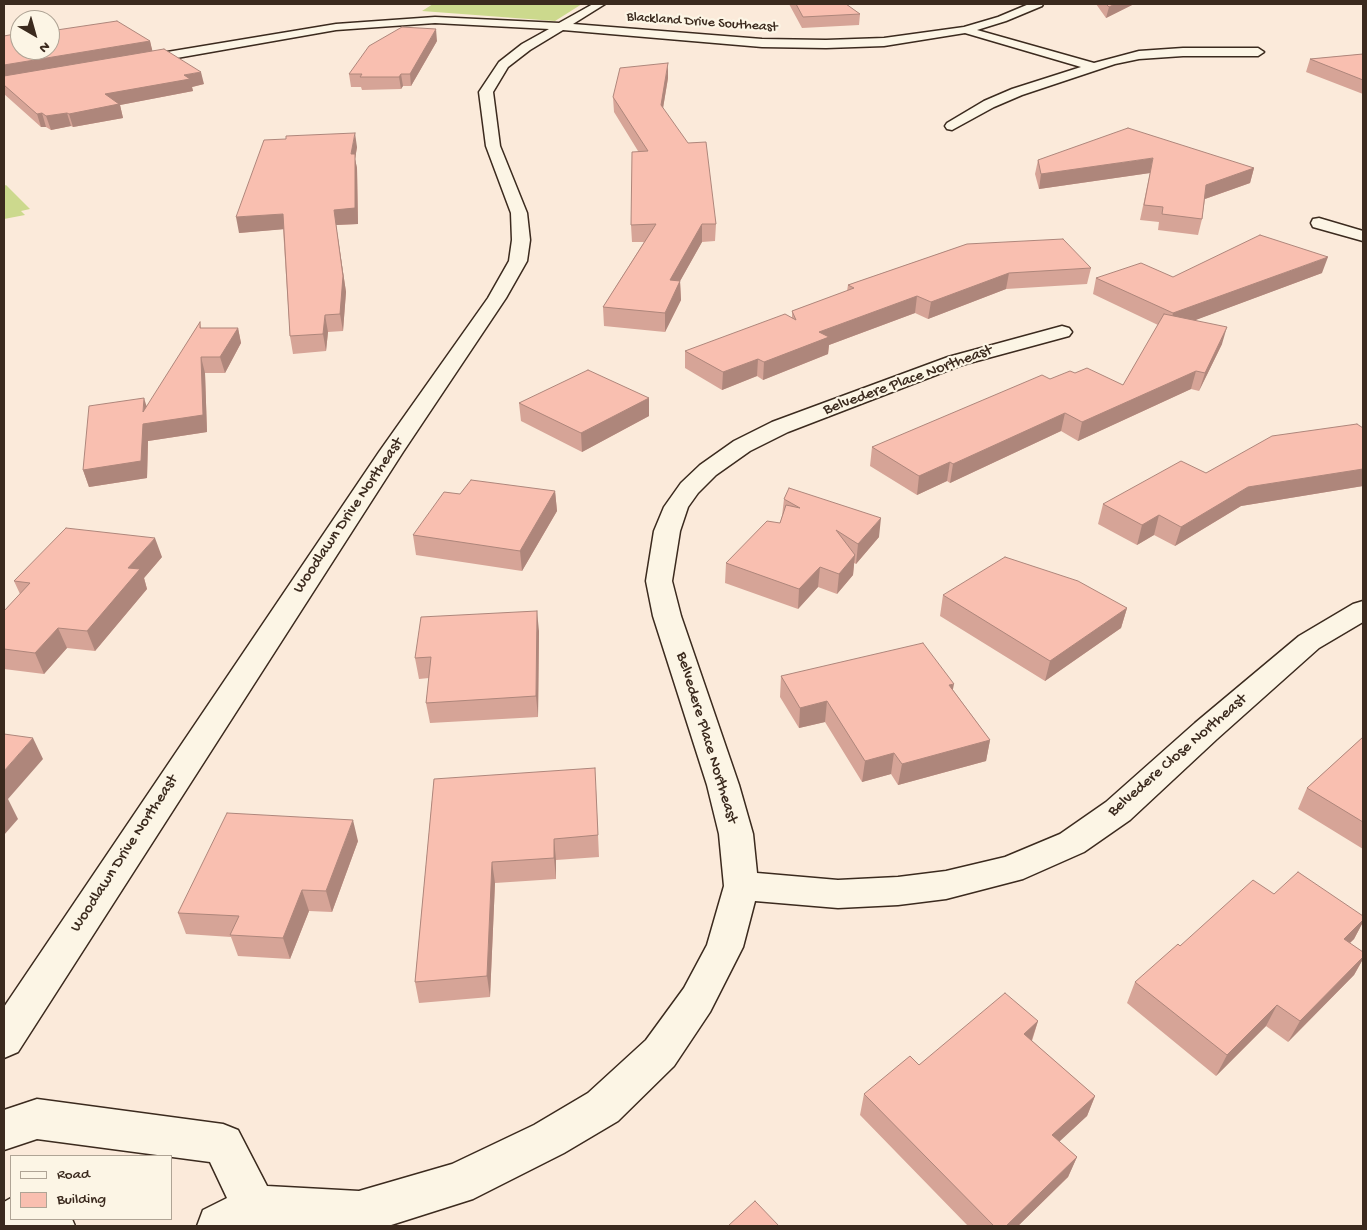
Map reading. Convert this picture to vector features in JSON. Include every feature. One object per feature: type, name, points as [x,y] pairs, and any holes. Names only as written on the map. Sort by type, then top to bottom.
[{"type":"street","name":"Woodlawn Drive Northeast","points":[[4,1040],[371,483],[497,298],[518,261],[521,240],[519,213],[493,146],[486,92],[503,65],[526,46],[600,4]]},
{"type":"street","name":"Blackland Drive Southeast","points":[[122,64],[299,33],[389,22],[475,20],[716,40],[798,44],[884,42],[965,30],[1002,19],[1038,4]]},
{"type":"street","points":[[965,30],[1091,66]]},
{"type":"street","points":[[952,126],[989,104],[1091,66],[1125,58],[1155,54],[1207,51],[1258,52]]},
{"type":"street","points":[[1319,223],[1363,236]]},
{"type":"street","name":"Belvedere Place Northeast","points":[[4,1130],[37,1119],[222,1144],[236,1216],[359,1213],[458,1184],[550,1139],[603,1107],[660,1053],[697,1000],[725,948],[741,886],[736,834],[723,785],[667,616],[659,581],[667,532],[676,507],[689,488],[708,470],[742,446],[780,427],[955,361],[1062,332]]},
{"type":"street","name":"Belvedere Close Northeast","points":[[741,886],[838,894],[898,892],[946,885],[1011,869],[1063,846],[1118,811],[1213,724],[1309,642],[1363,610]]},
{"type":"street","points":[[23,1220],[53,1226]]},
{"type":"green space","points":[[433,4],[582,4],[555,21],[422,11]]},
{"type":"green space","points":[[6,185],[30,209],[21,211],[25,215],[4,219],[4,186]]},
{"type":"building","points":[[796,4],[846,4],[860,14],[803,17]]},
{"type":"building","points":[[117,21],[150,41],[60,56],[60,30]]},
{"type":"building","points":[[402,27],[436,29],[410,74],[401,74],[399,77],[360,77],[362,74],[349,74],[369,46]]},
{"type":"building","points":[[10,35],[10,60],[34,60],[4,65],[4,36]]},
{"type":"building","points":[[164,49],[201,72],[184,75],[190,79],[105,94],[119,104],[69,114],[46,116],[42,113],[37,114],[4,85],[4,76]]},
{"type":"building","points":[[1363,54],[1363,80],[1310,59]]},
{"type":"building","points":[[668,63],[661,105],[688,143],[706,142],[716,224],[702,224],[670,280],[680,281],[665,313],[603,307],[656,224],[631,225],[632,152],[648,151],[613,97],[620,68]]},
{"type":"building","points":[[1128,128],[1254,168],[1206,185],[1202,219],[1162,214],[1163,207],[1144,205],[1153,158],[1041,174],[1038,160]]},
{"type":"building","points":[[355,133],[351,154],[355,154],[355,208],[334,210],[343,276],[340,314],[325,315],[323,334],[290,336],[283,214],[236,217],[264,140],[286,139],[286,136]]},
{"type":"building","points":[[1260,235],[1328,257],[1173,313],[1096,278],[1141,263],[1173,277]]},
{"type":"building","points":[[1063,239],[1091,268],[1009,273],[931,302],[917,296],[819,332],[829,337],[764,362],[758,359],[723,372],[685,351],[785,314],[796,320],[792,311],[854,288],[848,285],[967,244]]},
{"type":"building","points":[[1164,314],[1227,327],[1205,373],[1196,371],[1082,422],[1065,413],[953,464],[950,462],[919,476],[872,447],[1042,375],[1050,379],[1070,371],[1075,373],[1087,368],[1123,385]]},
{"type":"building","points":[[200,322],[200,328],[238,328],[220,357],[201,357],[203,415],[143,424],[141,461],[83,470],[89,406],[144,398],[143,412]]},
{"type":"building","points":[[588,370],[649,398],[581,433],[519,403]]},
{"type":"building","points":[[1357,424],[1363,428],[1363,469],[1248,487],[1181,527],[1159,515],[1142,525],[1103,504],[1181,461],[1206,473],[1272,436]]},
{"type":"building","points":[[471,480],[555,491],[520,551],[413,535],[444,492],[460,494]]},
{"type":"building","points":[[789,488],[881,518],[858,544],[836,530],[855,555],[839,574],[820,567],[799,589],[726,563],[767,521],[780,523],[786,505],[800,508],[784,499]]},
{"type":"building","points":[[66,528],[155,538],[128,568],[140,569],[87,631],[58,628],[35,653],[4,649],[4,611],[30,583],[14,581]]},
{"type":"building","points":[[1005,557],[1078,581],[1127,608],[1050,661],[943,595]]},
{"type":"building","points":[[537,611],[536,696],[426,703],[431,657],[415,658],[421,617]]},
{"type":"building","points":[[923,643],[954,684],[949,685],[990,740],[902,764],[894,753],[865,761],[827,701],[800,708],[781,676]]},
{"type":"building","points":[[4,734],[33,738],[4,771]]},
{"type":"building","points":[[1363,737],[1363,822],[1307,788]]},
{"type":"building","points":[[595,768],[598,835],[554,839],[554,858],[492,862],[487,976],[415,982],[434,779]]},
{"type":"building","points":[[227,813],[353,820],[326,891],[302,890],[283,938],[230,935],[239,916],[178,913]]},
{"type":"building","points":[[1298,872],[1363,916],[1363,920],[1344,939],[1363,952],[1363,957],[1300,1021],[1277,1005],[1227,1055],[1135,982],[1178,944],[1180,946],[1253,880],[1274,894]]},
{"type":"building","points":[[1005,993],[1038,1021],[1024,1034],[1095,1096],[1052,1135],[1077,1157],[1006,1226],[994,1226],[864,1094],[910,1056],[919,1065]]},
{"type":"building","points":[[755,1201],[779,1226],[728,1226]]}]
